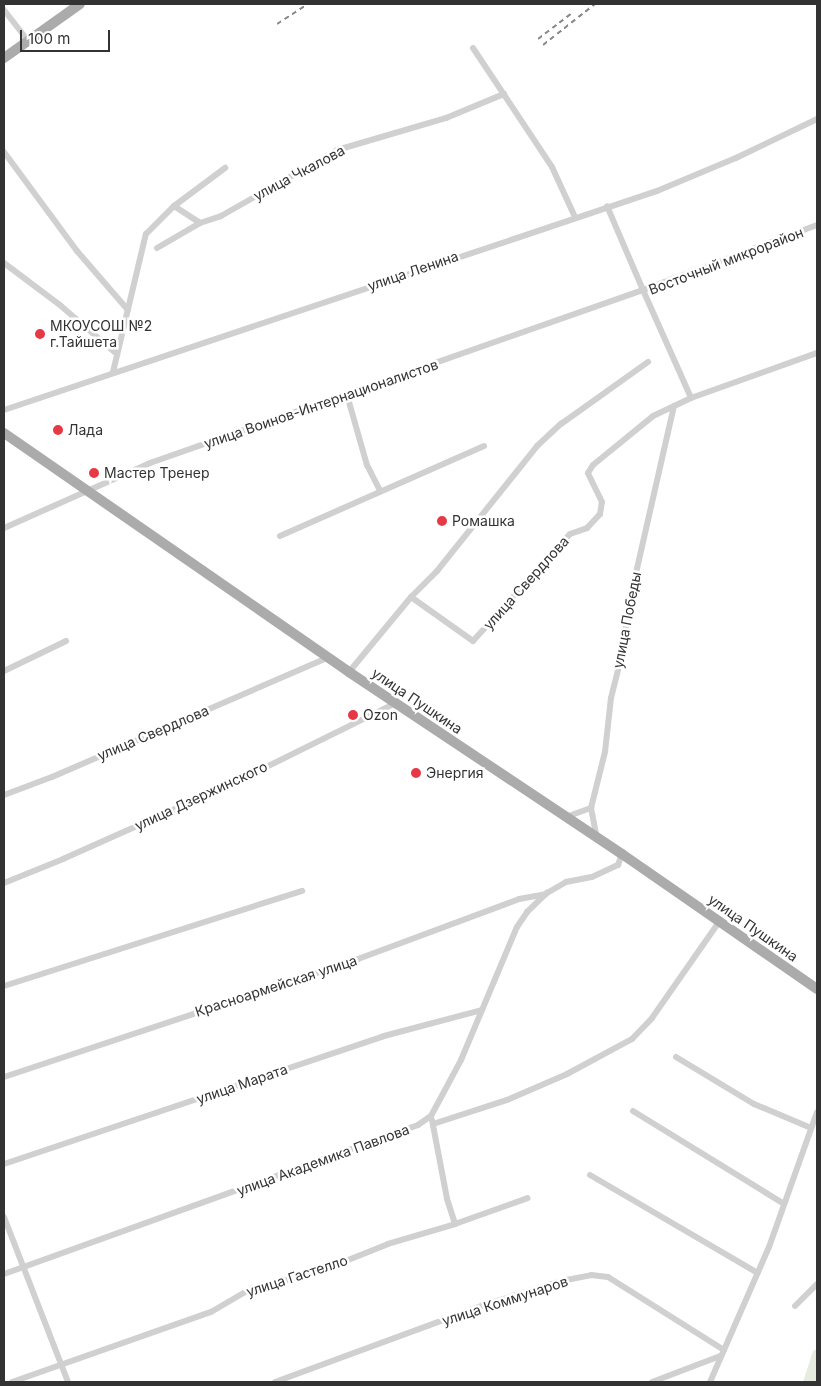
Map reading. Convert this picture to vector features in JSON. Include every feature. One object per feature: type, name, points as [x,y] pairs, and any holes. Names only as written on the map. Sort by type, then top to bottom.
[{"type":"main road","points":[[4,58],[80,4]]},
{"type":"main road","name":"улица Пушкина","points":[[4,433],[349,672],[622,854],[817,989]]},
{"type":"street","points":[[4,10],[28,41]]},
{"type":"street","points":[[473,48],[552,167],[575,217]]},
{"type":"street","name":"улица Чкалова","points":[[157,248],[200,223],[220,216],[337,150],[446,118],[504,94]]},
{"type":"street","name":"улица Ленина","points":[[4,410],[607,206],[657,191],[736,158],[817,119]]},
{"type":"street","points":[[4,152],[77,251],[128,310]]},
{"type":"street","points":[[113,372],[146,234],[174,206],[225,168]]},
{"type":"street","points":[[174,206],[200,223]]},
{"type":"street","points":[[607,206],[643,290]]},
{"type":"street","name":"Восточный микрорайон","points":[[691,398],[643,290],[817,225]]},
{"type":"street","points":[[4,263],[60,306],[117,354]]},
{"type":"street","name":"улица Воинов-Интернационалистов","points":[[4,528],[90,492],[150,463],[643,290]]},
{"type":"street","points":[[691,398],[817,353]]},
{"type":"street","points":[[349,672],[411,597],[437,571],[537,446],[561,424],[648,362]]},
{"type":"street","points":[[347,395],[367,465],[380,490]]},
{"type":"street","name":"улица Свердлова","points":[[411,597],[473,641],[570,534],[588,528],[600,514],[602,502],[588,472],[593,465],[653,416],[691,398]]},
{"type":"street","name":"улица Победы","points":[[591,808],[605,752],[611,698],[621,658],[632,595],[674,406]]},
{"type":"street","points":[[280,536],[380,490],[484,446]]},
{"type":"street","points":[[4,671],[66,641]]},
{"type":"street","name":"улица Свердлова","points":[[4,795],[62,773],[329,657]]},
{"type":"street","name":"улица Дзержинского","points":[[4,883],[64,859],[244,778],[396,703]]},
{"type":"street","points":[[566,817],[591,808],[597,838]]},
{"type":"street","points":[[455,1224],[432,1120],[461,1060],[517,927],[527,912],[547,894],[566,882],[603,873],[618,865],[622,854]]},
{"type":"street","points":[[4,986],[302,891]]},
{"type":"street","name":"Красноармейская улица","points":[[4,1077],[358,959],[519,899],[547,894]]},
{"type":"street","name":"улица Академика Павлова","points":[[4,1274],[398,1134],[432,1120],[507,1100],[567,1074],[632,1039],[652,1018],[720,922]]},
{"type":"street","name":"улица Марата","points":[[4,1164],[384,1036],[482,1010]]},
{"type":"street","points":[[676,1057],[754,1104],[811,1128]]},
{"type":"street","points":[[633,1111],[784,1204]]},
{"type":"street","points":[[710,1382],[758,1273],[817,1112]]},
{"type":"street","points":[[590,1175],[758,1273]]},
{"type":"street","name":"улица Гастелло","points":[[12,1382],[212,1312],[252,1288],[313,1274],[388,1244],[455,1224],[528,1198]]},
{"type":"street","points":[[4,1217],[68,1382]]},
{"type":"street","name":"улица Коммунаров","points":[[275,1382],[490,1304],[560,1281],[591,1275],[608,1277],[724,1350]]},
{"type":"street","points":[[795,1306],[817,1284]]},
{"type":"street","points":[[652,1382],[720,1356]]},
{"type":"shaded area","points":[[817,1349],[817,1382],[803,1382],[813,1351]]},
{"type":"railway","points":[[277,24],[308,4]]},
{"type":"railway","points":[[543,45],[595,4]]},
{"type":"railway","points":[[538,39],[572,13]]},
{"type":"place","name":"МКОУСОШ №2 г.Тайшета","points":[[40,334]]},
{"type":"place","name":"Лада","points":[[58,430]]},
{"type":"place","name":"Мастер Тренер","points":[[94,473]]},
{"type":"place","name":"Ромашка","points":[[442,521]]},
{"type":"place","name":"Ozon","points":[[353,715]]},
{"type":"place","name":"Энергия","points":[[416,773]]}]
